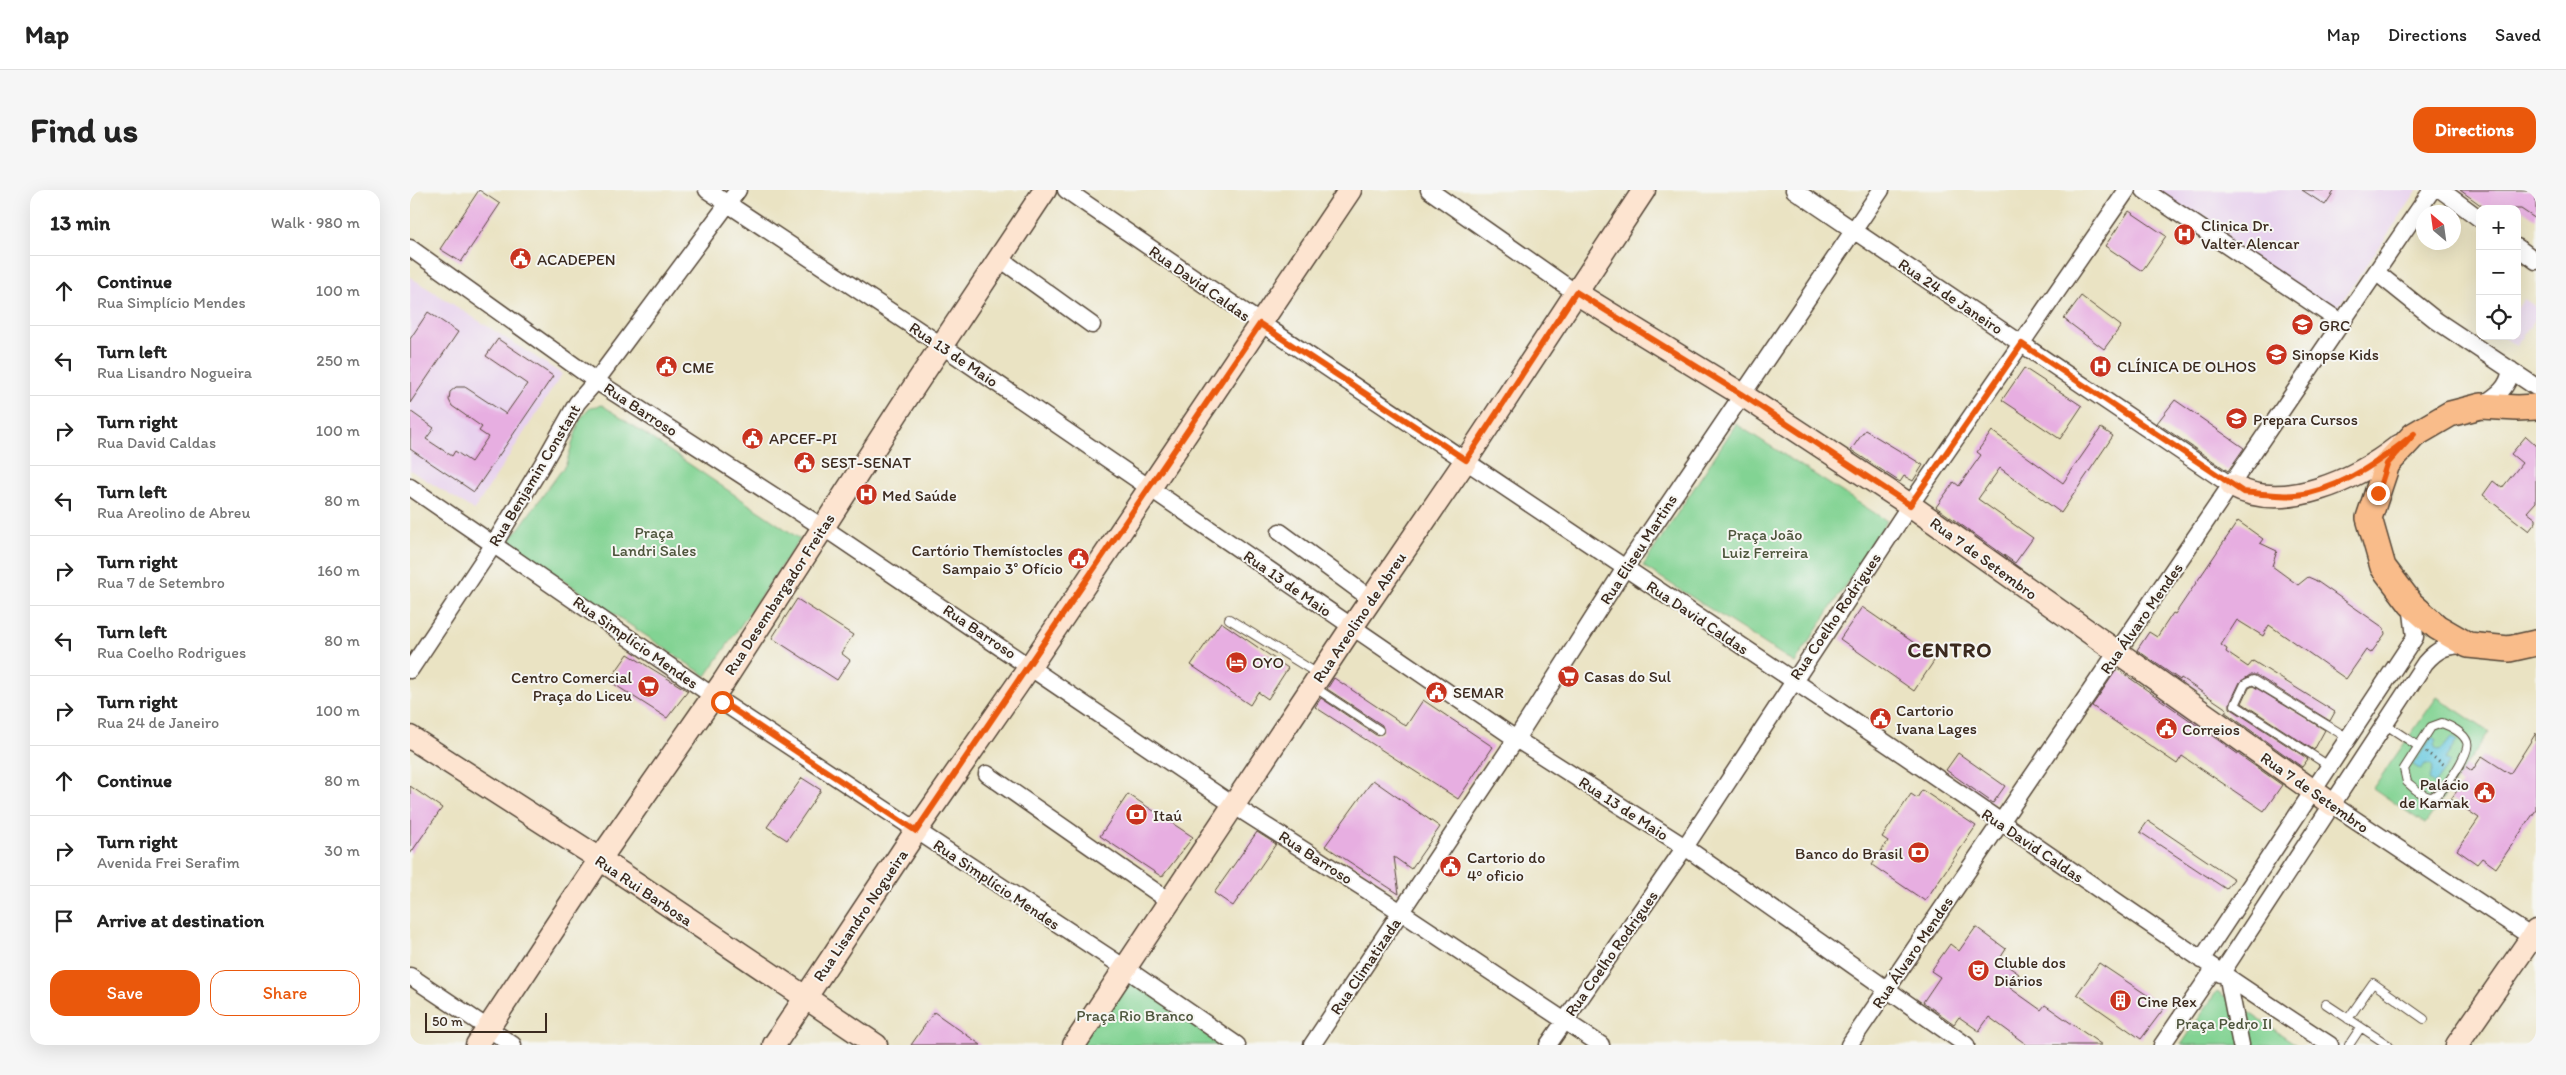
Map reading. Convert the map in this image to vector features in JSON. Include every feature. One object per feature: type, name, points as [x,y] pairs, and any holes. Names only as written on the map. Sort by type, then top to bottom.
[{"type":"main road","points":[[2536,407],[2481,406],[2450,414],[2414,434],[2387,464],[2369,518],[2383,566],[2410,604],[2436,627],[2468,645],[2509,649],[2536,643]]},
{"type":"street","name":"Rua 13 de Maio","points":[[707,190],[941,345],[1516,739],[1685,846],[1966,1045]]},
{"type":"street","name":"Rua Benjamin Constant","points":[[410,670],[494,544],[577,403],[596,381],[738,190]]},
{"type":"street","name":"Rua Desembargador Freitas","points":[[482,1036],[600,859],[713,696],[1044,190]]},
{"type":"street","name":"Rua David Caldas","points":[[1066,190],[1260,324],[1793,680],[2216,970],[2330,1045]]},
{"type":"street","name":"Rua Lisandro Nogueira","points":[[774,1045],[916,831],[1031,665],[1350,190]]},
{"type":"street","name":"Rua 7 de Setembro","points":[[1429,190],[1576,292],[1741,394],[1910,505],[2312,791],[2534,936]]},
{"type":"street","name":"Rua Areolino de Abreu","points":[[1074,1045],[1233,804],[1466,460],[1644,190]]},
{"type":"street","name":"Rua 24 de Janeiro","points":[[1794,190],[2232,486]]},
{"type":"street","name":"Rua Eliseu Martins","points":[[1401,912],[1516,739],[1625,568],[1741,394],[1881,190]]},
{"type":"street","name":"Rua Coelho Rodrigues","points":[[1548,1045],[1685,846],[1910,505],[2127,190]]},
{"type":"street","points":[[2144,190],[2342,323]]},
{"type":"street","name":"Rua Álvaro Mendes","points":[[1849,1045],[2232,486],[2432,190]]},
{"type":"street","points":[[2441,190],[2476,216]]},
{"type":"street","name":"Rua Barroso","points":[[410,248],[596,381],[1031,665],[1233,804],[1401,912],[1601,1045]]},
{"type":"street","points":[[2521,250],[2536,261]]},
{"type":"street","points":[[999,258],[1092,325]]},
{"type":"street","points":[[2376,272],[2437,321],[2536,387]]},
{"type":"street","points":[[2481,406],[2500,394],[2510,378],[2511,370]]},
{"type":"street","points":[[2232,486],[2243,492],[2277,495],[2308,493],[2338,483],[2358,472],[2414,434]]},
{"type":"street","name":"Rua Simplício Mendes","points":[[410,487],[713,696],[1125,968],[1237,1045]]},
{"type":"street","points":[[1280,532],[1371,599]]},
{"type":"street","points":[[2241,1045],[2216,970],[2220,931],[2415,637],[2410,604]]},
{"type":"street","points":[[2162,1045],[2216,970],[2240,945],[2388,722],[2425,662],[2444,646],[2468,645]]},
{"type":"street","points":[[2370,704],[2388,722]]},
{"type":"street","name":"Rua Rui Barbosa","points":[[410,737],[600,859],[876,1045]]},
{"type":"street","points":[[987,774],[1169,901]]},
{"type":"street","points":[[2258,876],[2277,888]]},
{"type":"street","name":"Rua Climatizada","points":[[1312,1045],[1401,912]]},
{"type":"street","points":[[2220,931],[2240,945]]},
{"type":"street","points":[[2457,1045],[2534,936]]},
{"type":"street","points":[[410,976],[482,1036],[513,1045]]},
{"type":"lane","points":[[1229,619],[1316,681],[1379,730]]},
{"type":"lane","points":[[2328,766],[2235,705],[2246,684],[2253,680],[2348,738]]},
{"type":"lane","points":[[2388,722],[2420,748]]},
{"type":"lane","points":[[2442,723],[2467,740],[2465,754],[2443,790],[2434,796],[2424,796],[2404,779],[2406,762],[2420,748],[2431,727],[2442,723]]},
{"type":"lane","points":[[2348,1019],[2373,983],[2424,1018]]},
{"type":"lane","points":[[2326,1004],[2388,1045]]},
{"type":"lane","points":[[2349,1045],[2361,1027]]},
{"type":"path","points":[[2420,748],[2448,767]]},
{"type":"shaded area","points":[[2152,190],[2418,190],[2334,313]]},
{"type":"shaded area","points":[[410,277],[562,374],[474,510],[410,470]]},
{"type":"shaded area","points":[[2524,299],[2536,307],[2536,318],[2521,339],[2521,303]]},
{"type":"shaded area","points":[[2508,340],[2520,340],[2516,346]]},
{"type":"green space","name":"Praça Landri Sales","points":[[602,405],[800,539],[706,676],[508,543],[566,464],[580,419],[591,407]]},
{"type":"green space","name":"Praça João Luiz Ferreira","points":[[1736,424],[1887,521],[1795,663],[1643,566]]},
{"type":"green space","points":[[2437,697],[2489,732],[2425,824],[2373,788]]},
{"type":"green space","name":"Praça Rio Branco","points":[[1126,975],[1234,1045],[1080,1045]]},
{"type":"green space","name":"Praça Pedro II","points":[[2217,991],[2297,1045],[2181,1045]]},
{"type":"water","points":[[2432,737],[2436,740],[2434,745],[2437,750],[2442,749],[2452,737],[2457,741],[2445,759],[2450,762],[2434,784],[2429,780],[2433,769],[2432,764],[2425,764],[2421,770],[2413,765]]},
{"type":"building","points":[[479,190],[500,204],[461,262],[440,249]]},
{"type":"building","points":[[2302,190],[2335,190],[2325,205]]},
{"type":"building","points":[[2460,190],[2529,190],[2536,194],[2536,219],[2521,209],[2521,205],[2481,205]]},
{"type":"building","points":[[2129,211],[2166,236],[2142,271],[2105,246]]},
{"type":"building","points":[[2081,296],[2121,326],[2104,349],[2064,319]]},
{"type":"building","points":[[428,312],[458,332],[410,403],[410,339]]},
{"type":"building","points":[[498,339],[553,376],[474,492],[410,449],[410,411],[434,428],[426,439],[452,456],[455,451],[471,462],[488,437],[479,431],[482,427],[452,406],[449,400],[450,392],[456,387],[465,387],[506,414],[527,384],[486,356]]},
{"type":"building","points":[[2024,368],[2082,406],[2060,439],[2002,400]]},
{"type":"building","points":[[2175,400],[2244,448],[2228,471],[2157,423]]},
{"type":"building","points":[[2101,428],[2113,436],[2061,513],[2000,468],[1978,499],[2033,538],[2015,563],[1936,507],[1954,482],[1959,486],[1981,455],[1977,452],[1992,431],[2063,483]]},
{"type":"building","points":[[1865,430],[1923,465],[1913,481],[1904,476],[1900,482],[1851,450]]},
{"type":"building","points":[[2526,436],[2536,445],[2536,502],[2527,512],[2536,519],[2536,522],[2529,531],[2483,495],[2493,481],[2502,488],[2522,463],[2511,454]]},
{"type":"building","points":[[2238,521],[2263,539],[2260,543],[2277,551],[2272,566],[2298,585],[2308,577],[2315,580],[2384,628],[2385,634],[2371,653],[2366,650],[2346,679],[2269,625],[2263,636],[2237,620],[2221,645],[2227,649],[2226,652],[2248,667],[2253,661],[2335,712],[2330,721],[2256,675],[2250,675],[2240,682],[2230,703],[2230,708],[2308,759],[2302,767],[2225,712],[2227,709],[2181,678],[2180,680],[2137,650],[2149,632],[2157,637],[2173,613],[2175,614]]},
{"type":"building","points":[[797,599],[853,635],[841,653],[850,660],[837,680],[772,638]]},
{"type":"building","points":[[1862,607],[1936,658],[1914,691],[1840,639]]},
{"type":"building","name":"OYO","points":[[1221,622],[1288,668],[1268,699],[1258,692],[1250,705],[1191,665]]},
{"type":"building","name":"Centro Comercial Praça do Liceu","points":[[628,654],[688,691],[667,718],[609,681]]},
{"type":"building","name":"Correios","points":[[2117,669],[2282,785],[2264,811],[2182,756],[2177,764],[2092,706]]},
{"type":"building","points":[[1334,678],[1406,726],[1423,700],[1493,747],[1458,799],[1315,707],[1321,698],[1376,735],[1383,733],[1382,725],[1327,689]]},
{"type":"building","points":[[2253,686],[2325,730],[2314,750],[2242,703],[2249,688]]},
{"type":"building","name":"Palácio de Karnak","points":[[2536,733],[2536,810],[2496,868],[2482,858],[2477,864],[2457,850],[2479,818],[2451,799],[2462,784],[2456,780],[2465,766],[2472,771],[2482,756],[2510,774]]},
{"type":"building","points":[[1958,753],[2005,786],[1993,803],[1946,770]]},
{"type":"building","points":[[802,778],[821,790],[787,840],[767,827]]},
{"type":"building","points":[[1373,780],[1440,827],[1411,869],[1394,857],[1399,894],[1325,846]]},
{"type":"building","points":[[410,786],[442,808],[410,854]]},
{"type":"building","name":"Banco do Brasil","points":[[1922,790],[1976,826],[1925,901],[1872,865],[1888,841],[1882,837],[1911,794],[1917,798]]},
{"type":"building","name":"Itaú","points":[[1128,794],[1193,837],[1162,877],[1100,836]]},
{"type":"building","points":[[2148,821],[2234,879],[2226,889],[2140,832]]},
{"type":"building","points":[[1257,832],[1276,844],[1233,906],[1214,893]]},
{"type":"building","points":[[1976,927],[2006,949],[1999,960],[2019,974],[2010,988],[2041,1010],[2045,1005],[2102,1045],[2027,1045],[1989,1017],[1979,1031],[1959,1017],[1954,1024],[1923,1002],[1940,977],[1931,971],[1950,944],[1959,951]]},
{"type":"building","name":"Cine Rex","points":[[2099,963],[2165,1007],[2141,1039],[2077,994]]},
{"type":"building","points":[[934,1012],[981,1045],[911,1045]]},
{"type":"place","name":"Clinica Dr. Valter Alencar","points":[[2185,234]]},
{"type":"place","name":"ACADEPEN","points":[[521,259]]},
{"type":"place","name":"GRC","points":[[2303,325]]},
{"type":"place","name":"Sinopse Kids","points":[[2276,354]]},
{"type":"place","name":"CLÍNICA DE OLHOS","points":[[2101,366]]},
{"type":"place","name":"CME","points":[[666,367]]},
{"type":"place","name":"Prepara Cursos","points":[[2237,419]]},
{"type":"place","name":"APCEF-PI","points":[[753,438]]},
{"type":"place","name":"SEST-SENAT","points":[[805,462]]},
{"type":"place","name":"Med Saúde","points":[[866,495]]},
{"type":"place","name":"Cartório Themístocles Sampaio 3° Ofício","points":[[1079,559]]},
{"type":"place","name":"OYO","points":[[1236,662]]},
{"type":"place","name":"Casas do Sul","points":[[1568,676]]},
{"type":"place","name":"Centro Comercial Praça do Liceu","points":[[648,686]]},
{"type":"place","name":"SEMAR","points":[[1437,692]]},
{"type":"place","name":"Cartorio Ivana Lages","points":[[1880,719]]},
{"type":"place","name":"Correios","points":[[2166,729]]},
{"type":"place","name":"Palácio de Karnak","points":[[2485,793]]},
{"type":"place","name":"Itaú","points":[[1137,815]]},
{"type":"place","name":"Banco do Brasil","points":[[1919,853]]},
{"type":"place","name":"Cartorio do 4º oficio","points":[[1451,866]]},
{"type":"place","name":"Cluble dos Diários","points":[[1978,971]]},
{"type":"place","name":"Cine Rex","points":[[2121,1001]]},
{"type":"district","name":"CENTRO","points":[[1950,650]]},
{"type":"route","points":[[722,702],[916,831],[1031,665],[1260,324],[1466,460],[1576,292],[1741,394],[1910,505],[2022,344],[2243,492],[2277,495],[2308,493],[2338,483],[2393,451],[2414,434],[2387,464],[2378,493]]}]
